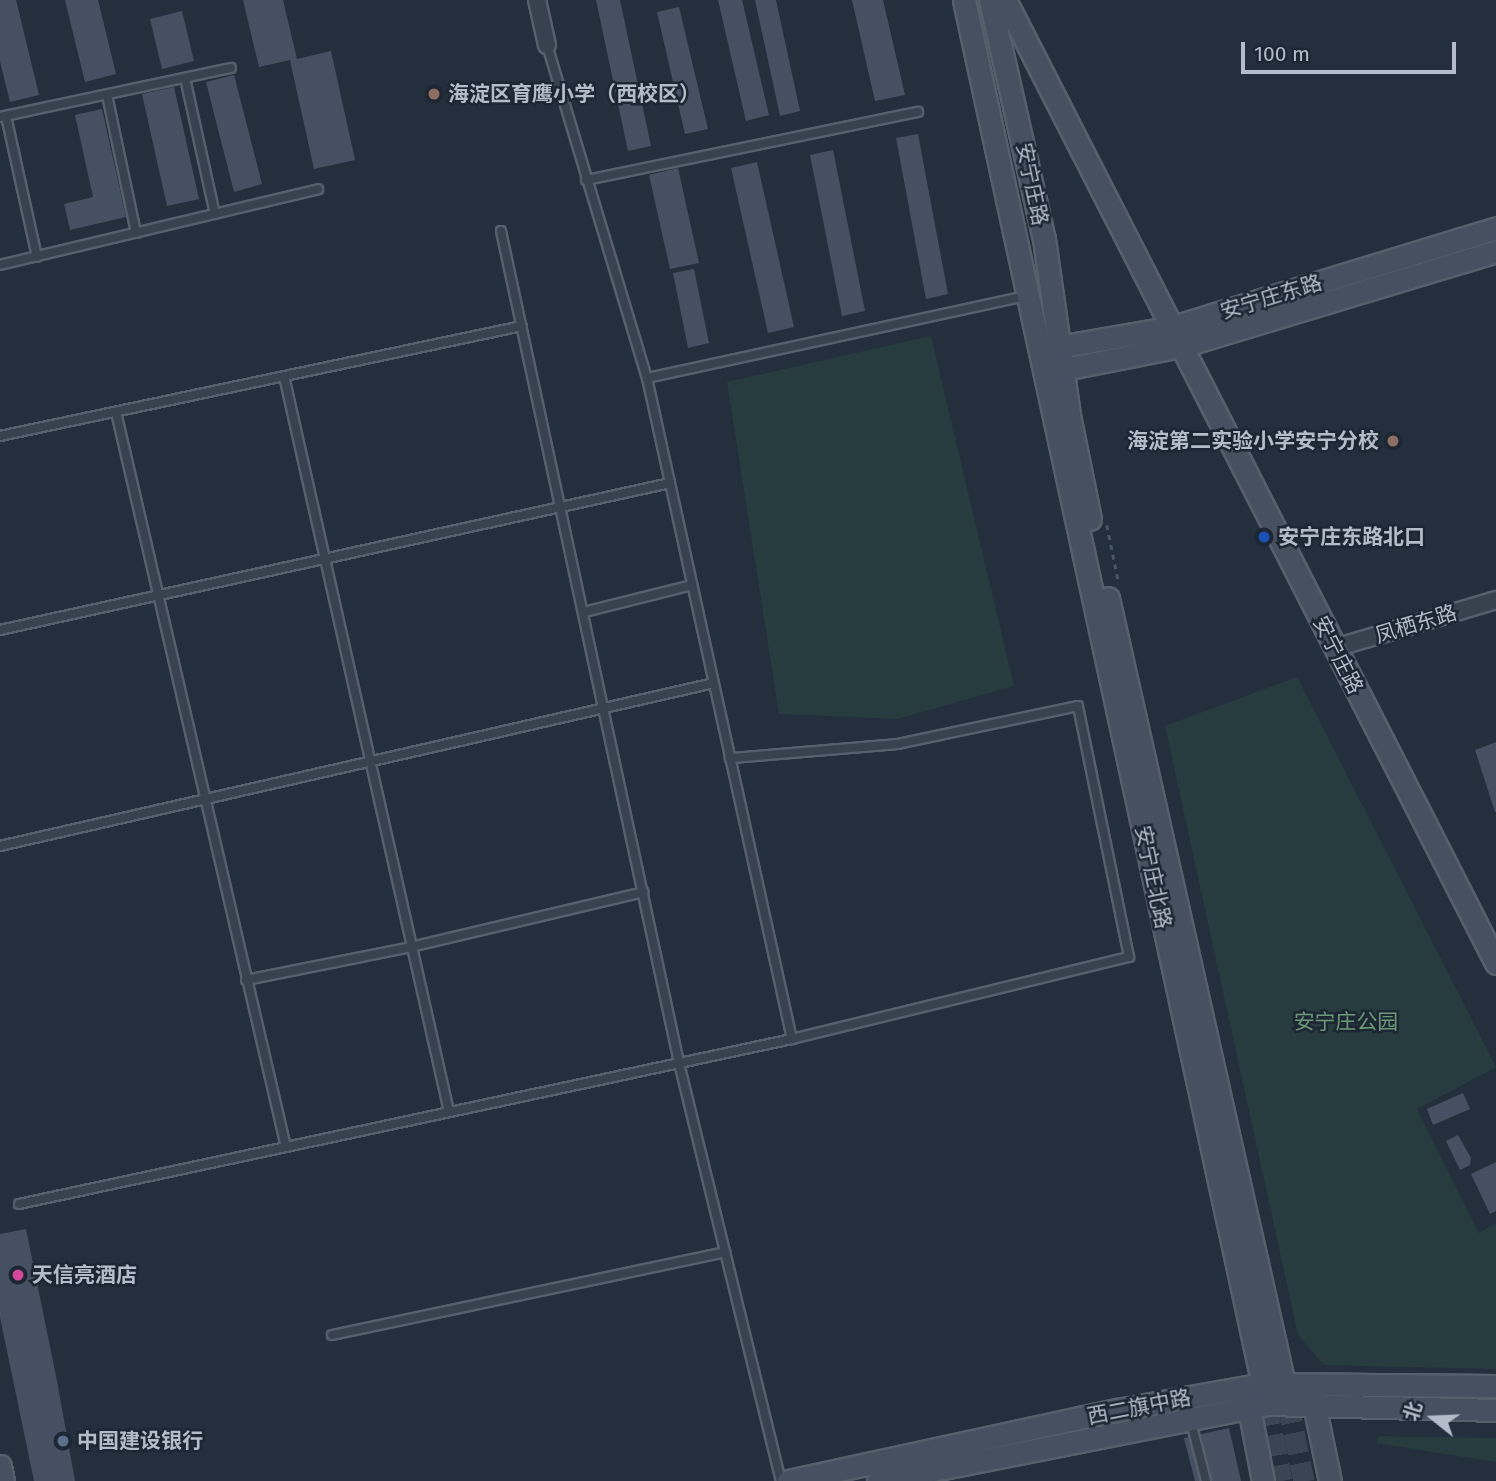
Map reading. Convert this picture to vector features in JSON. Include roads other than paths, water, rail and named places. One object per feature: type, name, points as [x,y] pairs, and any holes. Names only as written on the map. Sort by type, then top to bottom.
[{"type":"main road","name":"安宁庄路","points":[[964,0],[1030,296],[1050,348]]},
{"type":"main road","name":"安宁庄路","points":[[990,0],[1044,239],[1050,348]]},
{"type":"main road","points":[[1005,0],[1172,327]]},
{"type":"main road","name":"安宁庄东路","points":[[1050,348],[1172,327],[1496,228]]},
{"type":"main road","name":"安宁庄东路","points":[[1054,371],[1182,346],[1496,251]]},
{"type":"main road","name":"安宁庄路","points":[[1172,327],[1496,963]]},
{"type":"main road","name":"安宁庄北路","points":[[1050,348],[1270,1396],[1264,1481]]},
{"type":"main road","name":"西二旗中路","points":[[788,1481],[1117,1410],[1270,1396],[1496,1385]]},
{"type":"main road","name":"西二旗中路","points":[[877,1481],[1190,1419],[1270,1396],[1314,1404],[1496,1410]]},
{"type":"main road","points":[[1314,1404],[1330,1481]]},
{"type":"main road","points":[[0,1465],[4,1481]]},
{"type":"street","points":[[537,0],[547,46]]},
{"type":"street","name":"凤栖东路","points":[[1335,648],[1496,600]]},
{"type":"lane","points":[[547,46],[647,378],[792,1039]]},
{"type":"lane","points":[[37,257],[3,117],[231,68]]},
{"type":"lane","points":[[185,78],[215,214]]},
{"type":"lane","points":[[107,95],[136,233]]},
{"type":"lane","points":[[586,180],[918,112]]},
{"type":"lane","points":[[0,265],[318,189]]},
{"type":"lane","points":[[502,231],[679,1063],[781,1481]]},
{"type":"lane","points":[[647,378],[1030,296]]},
{"type":"lane","points":[[0,436],[522,326]]},
{"type":"lane","points":[[284,376],[449,1112]]},
{"type":"lane","points":[[116,412],[155,596],[286,1147]]},
{"type":"lane","points":[[0,630],[670,484]]},
{"type":"lane","points":[[584,612],[692,585]]},
{"type":"lane","points":[[0,846],[714,683]]},
{"type":"lane","points":[[19,1204],[792,1039],[1129,957],[1079,706],[898,744],[730,758]]},
{"type":"lane","points":[[246,980],[411,947],[644,892]]},
{"type":"lane","points":[[332,1335],[725,1252]]},
{"type":"lane","points":[[1190,1419],[1206,1481]]},
{"type":"tunnel","points":[[1288,1402],[1304,1481]]},
{"type":"tunnel","points":[[1267,1404],[1282,1481]]},
{"type":"place","name":"海淀区育鹰小学（西校区）","points":[[434,94]]},
{"type":"place","name":"海淀第二实验小学安宁分校","points":[[1393,441]]},
{"type":"place","name":"安宁庄东路北口","points":[[1264,537]]},
{"type":"place","name":"天信亮酒店","points":[[18,1275]]},
{"type":"place","name":"中国建设银行","points":[[63,1441]]},
{"type":"park label","name":"安宁庄公园","points":[[1346,1022]]}]
